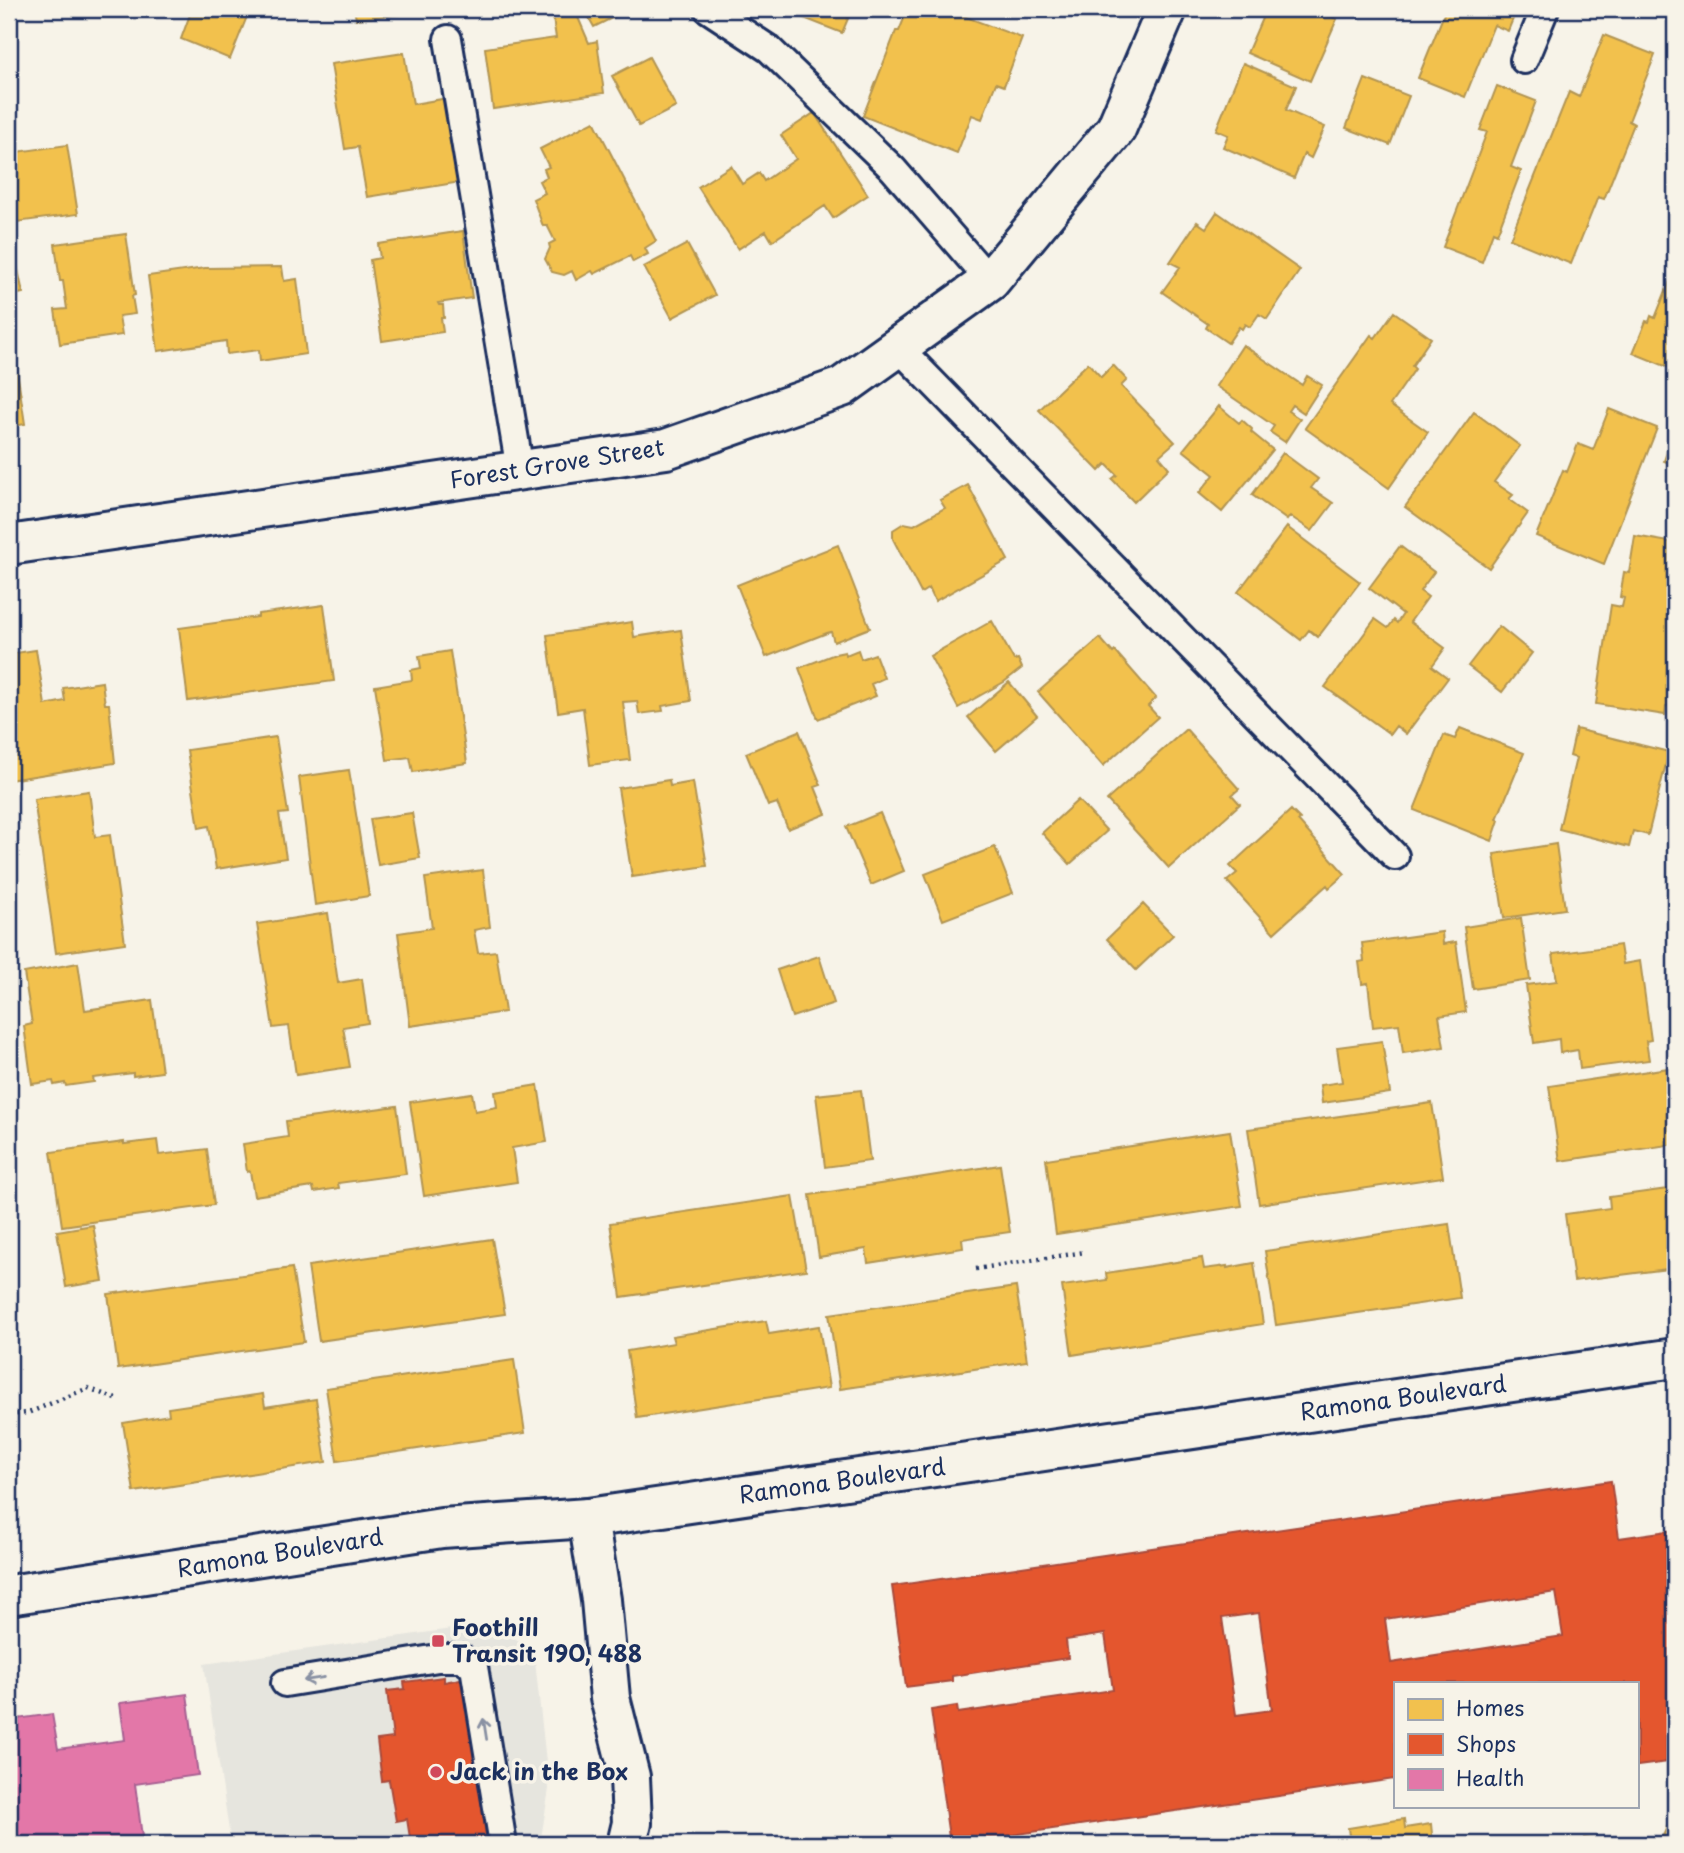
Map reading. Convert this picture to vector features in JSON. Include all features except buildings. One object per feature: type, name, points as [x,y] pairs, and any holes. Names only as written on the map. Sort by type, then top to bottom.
[{"type":"street","name":"Forest Grove Street","points":[[9,545],[666,449],[842,387],[990,281],[1116,129],[1167,9]]},
{"type":"street","name":"Ramona Boulevard","points":[[9,1595],[442,1528],[588,1518],[1675,1357]]},
{"type":"street","points":[[588,1518],[601,1600],[610,1698],[630,1777],[632,1823],[627,1844]]},
{"type":"lane","points":[[708,9],[778,57],[893,169],[990,281]]},
{"type":"lane","points":[[1524,60],[1545,9]]},
{"type":"lane","points":[[448,39],[520,470]]},
{"type":"lane","points":[[898,348],[1395,856]]},
{"type":"lane","points":[[285,1683],[438,1658],[461,1658],[474,1667],[503,1844]]},
{"type":"path","points":[[976,1269],[1086,1252]]},
{"type":"path","points":[[9,1415],[27,1413],[88,1388],[116,1399]]},
{"type":"shaded area","points":[[494,1623],[534,1652],[549,1789],[540,1844],[231,1844],[204,1664]]},
{"type":"place","name":"Foothill Transit 190, 488","points":[[438,1641]]},
{"type":"place","name":"Jack in the Box","points":[[436,1772]]}]
